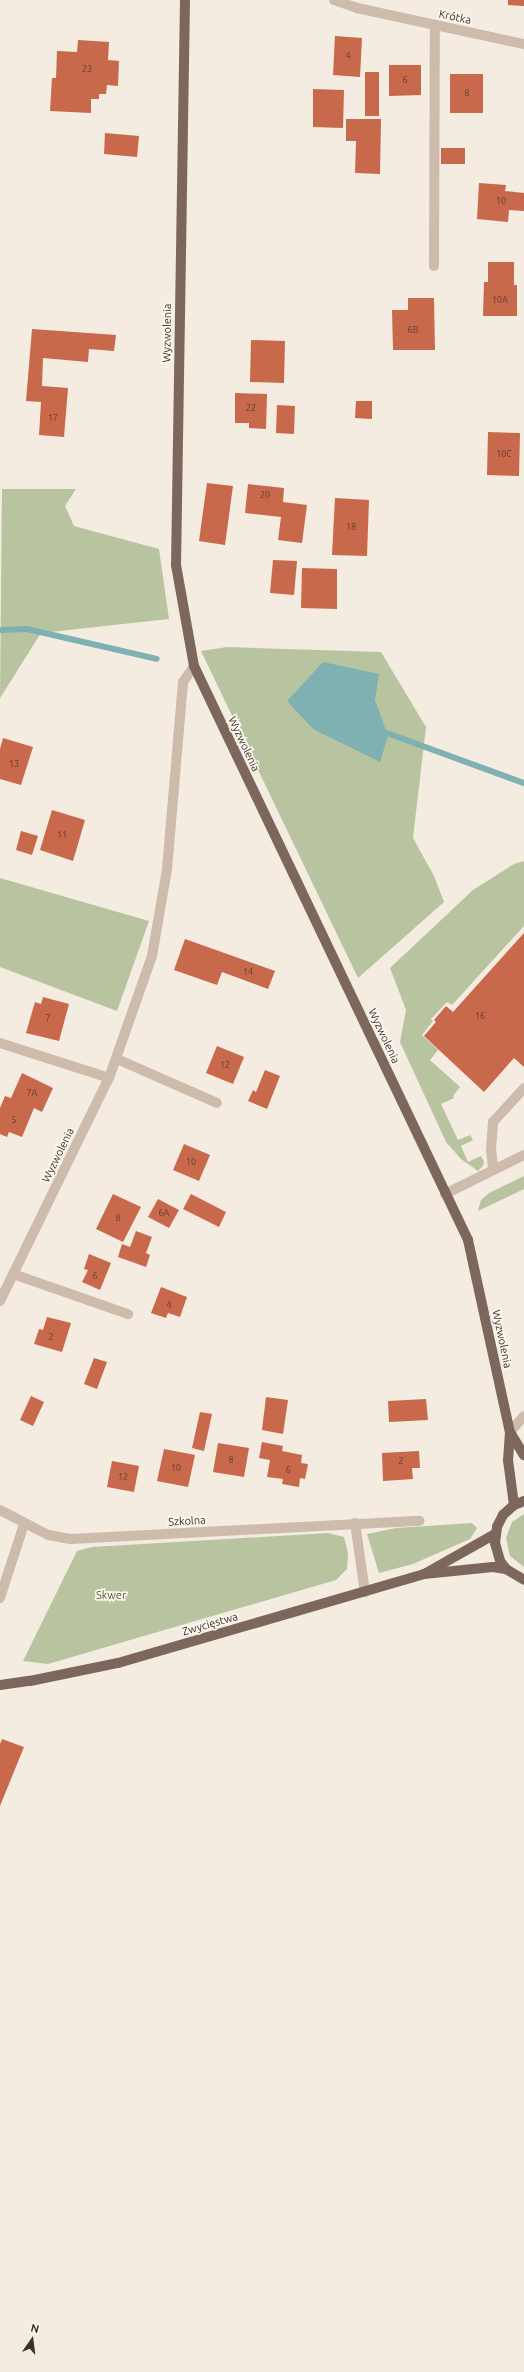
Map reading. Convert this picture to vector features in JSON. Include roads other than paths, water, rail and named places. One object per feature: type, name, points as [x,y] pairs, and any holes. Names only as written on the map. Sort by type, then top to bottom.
[{"type":"main road","name":"Wyzwolenia","points":[[185,0],[176,565],[194,666],[468,1240],[510,1432],[508,1460],[514,1505]]},
{"type":"main road","name":"Wyzwolenia","points":[[510,1432],[524,1455]]},
{"type":"main road","points":[[524,1501],[514,1505],[503,1515],[495,1534],[497,1552],[506,1569],[524,1580]]},
{"type":"main road","name":"Zwycięstwa","points":[[424,1574],[495,1534]]},
{"type":"main road","name":"Zwycięstwa","points":[[0,1685],[30,1681],[118,1663],[424,1574],[493,1567],[506,1569]]},
{"type":"street","name":"Krótka","points":[[334,0],[357,8],[524,44]]},
{"type":"street","points":[[434,266],[435,25]]},
{"type":"street","name":"Wyzwolenia","points":[[0,1301],[109,1078],[117,1059],[152,956],[167,869],[183,682],[194,666]]},
{"type":"street","points":[[0,1043],[109,1078]]},
{"type":"street","points":[[117,1059],[217,1103]]},
{"type":"street","points":[[493,1168],[491,1150],[493,1122],[524,1088]]},
{"type":"street","points":[[445,1194],[493,1168],[524,1155]]},
{"type":"street","points":[[13,1274],[128,1314]]},
{"type":"street","points":[[510,1432],[524,1416]]},
{"type":"street","points":[[0,1510],[24,1524],[0,1598]]},
{"type":"street","name":"Szkolna","points":[[24,1524],[48,1534],[71,1539],[420,1521]]},
{"type":"street","points":[[355,1524],[365,1592]]},
{"type":"water","points":[[323,662],[379,674],[375,700],[388,736],[380,762],[313,729],[287,701]]},
{"type":"waterway","points":[[0,630],[27,629],[157,659]]},
{"type":"waterway","points":[[387,733],[524,783]]},
{"type":"park label","name":"Skwer","points":[[111,1595]]}]
